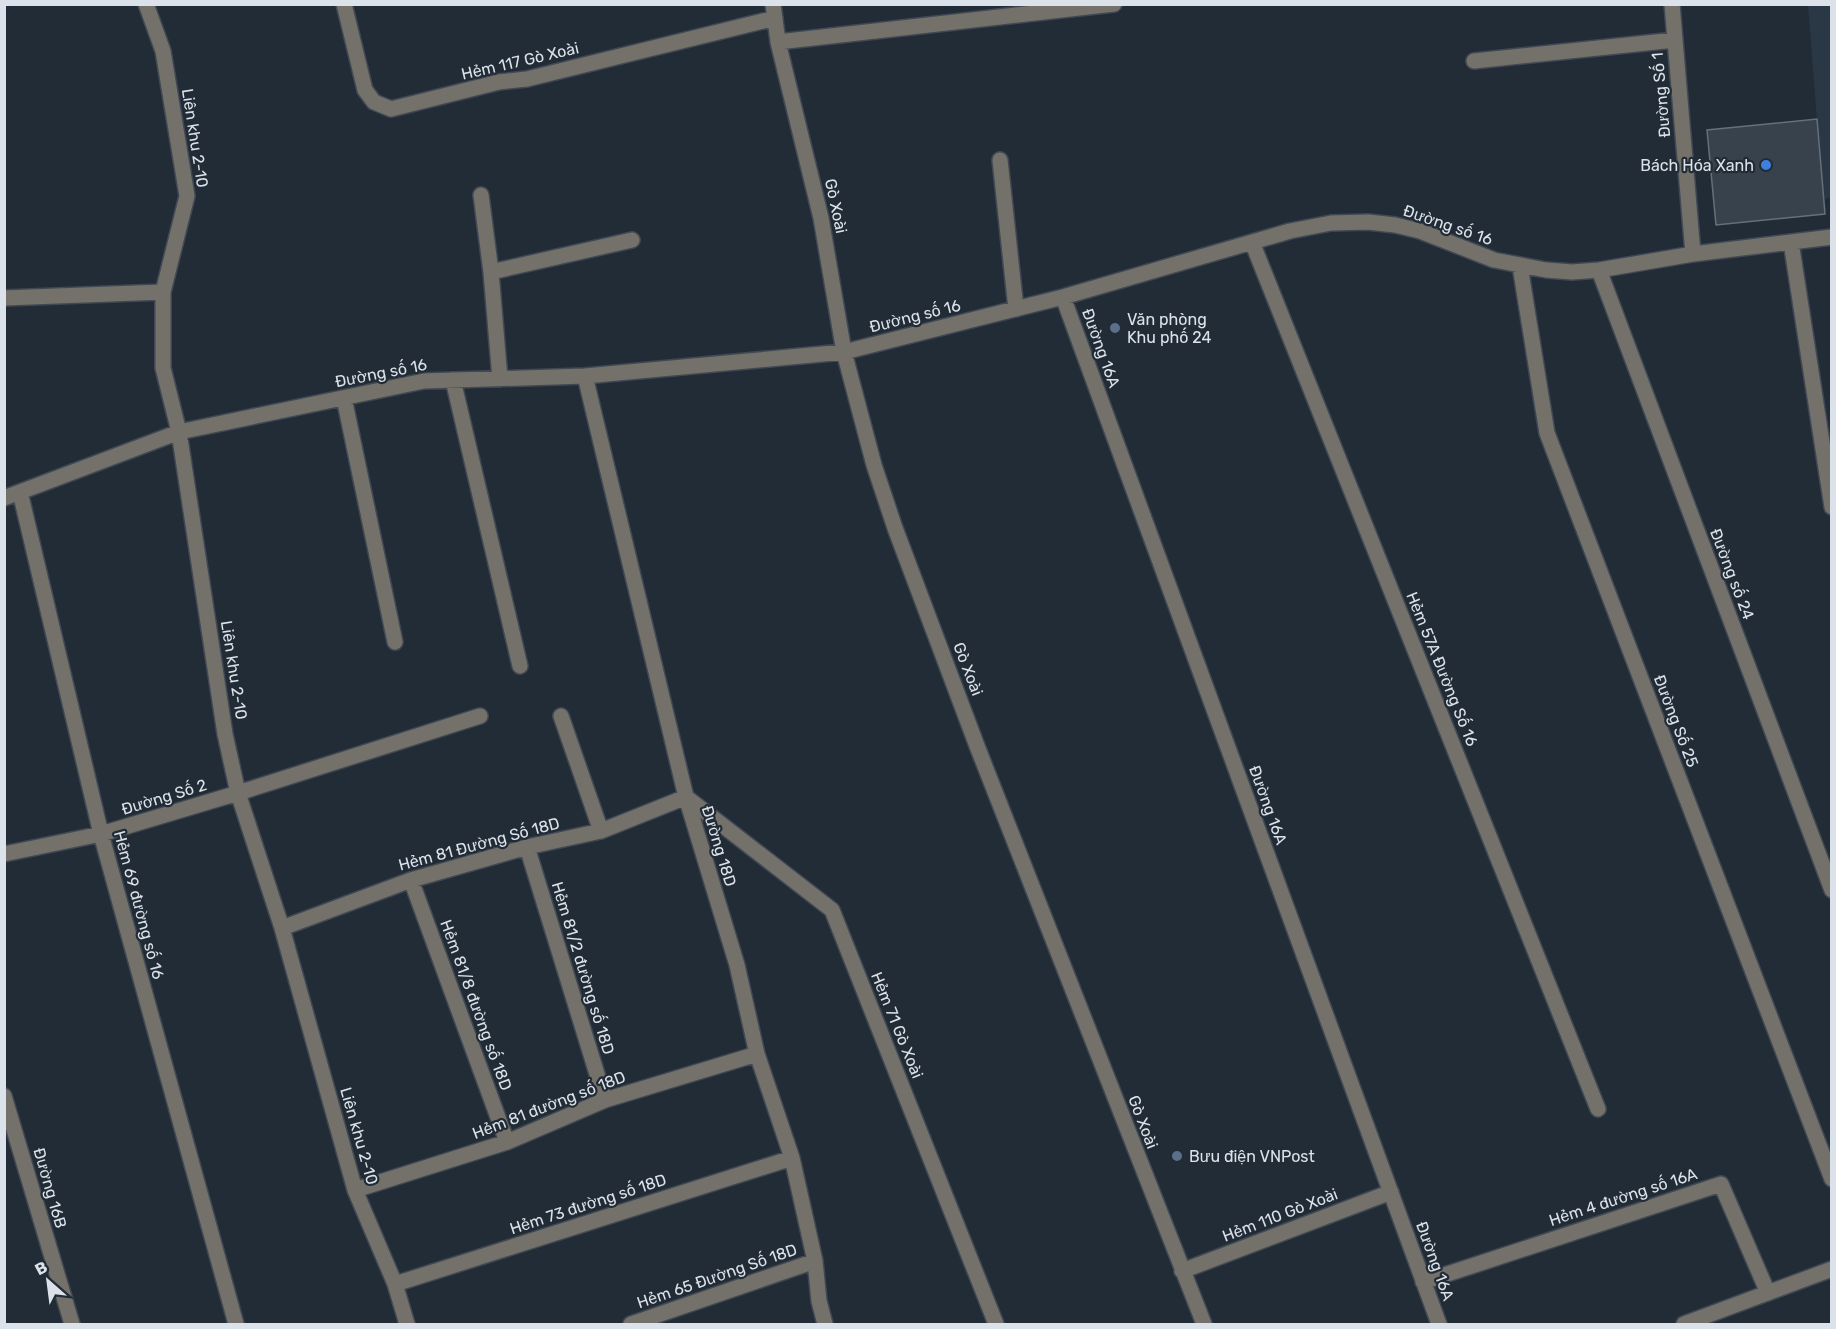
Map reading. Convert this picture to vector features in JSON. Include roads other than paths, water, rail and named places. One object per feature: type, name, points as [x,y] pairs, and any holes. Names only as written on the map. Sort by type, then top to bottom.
[{"type":"street","name":"Liên khu 2-10","points":[[146,4],[163,51],[187,196],[163,292],[163,368],[179,432],[225,735],[238,793],[282,928],[355,1190],[395,1284],[407,1324]]},
{"type":"street","name":"Hẻm 117 Gò Xoài","points":[[344,4],[365,90],[374,102],[391,110],[499,82],[539,76],[774,11]]},
{"type":"street","points":[[778,42],[1114,4]]},
{"type":"street","name":"Đường Số 1","points":[[1672,4],[1693,254]]},
{"type":"street","name":"Gò Xoài","points":[[774,11],[778,42],[821,219],[844,352],[874,465],[895,528],[990,779],[1204,1324]]},
{"type":"street","points":[[1474,61],[1675,40]]},
{"type":"street","points":[[999,160],[1016,309]]},
{"type":"street","points":[[481,195],[491,272],[500,379]]},
{"type":"street","name":"Đường số 16","points":[[4,498],[179,432],[424,381],[585,376],[844,352],[1063,297],[1290,231],[1331,223],[1368,222],[1420,231],[1494,260],[1546,270],[1599,270],[1693,254],[1832,237]]},
{"type":"street","points":[[491,272],[632,240]]},
{"type":"street","name":"Hẻm 57A Đường Số 16","points":[[1252,243],[1598,1109]]},
{"type":"street","points":[[1791,243],[1832,507]]},
{"type":"street","name":"Đường Số 25","points":[[1520,266],[1547,433],[1832,1179]]},
{"type":"street","name":"Đường số 24","points":[[1599,270],[1832,890]]},
{"type":"street","points":[[4,297],[163,292]]},
{"type":"street","name":"Đường 16A","points":[[1063,297],[1439,1324]]},
{"type":"street","name":"Đường 18D","points":[[585,376],[686,797],[736,965],[757,1054],[792,1158],[815,1261],[819,1301],[825,1324]]},
{"type":"street","points":[[453,380],[520,666]]},
{"type":"street","points":[[344,398],[395,642]]},
{"type":"street","name":"Hẻm 69 đường số 16","points":[[20,492],[101,834],[236,1324]]},
{"type":"street","name":"Đường Số 2","points":[[101,834],[480,716]]},
{"type":"street","points":[[561,716],[601,831]]},
{"type":"street","name":"Hẻm 81 Đường Số 18D","points":[[282,928],[411,880],[527,847],[601,831],[686,797]]},
{"type":"street","name":"Hẻm 71 Gò Xoài","points":[[686,797],[832,910],[996,1324]]},
{"type":"street","points":[[4,854],[101,834]]},
{"type":"street","name":"Hẻm 81/2 đường số 18D","points":[[527,847],[605,1100]]},
{"type":"street","name":"Hẻm 81/8 đường số 18D","points":[[411,880],[507,1142]]},
{"type":"street","name":"Hẻm 81 đường số 18D","points":[[355,1190],[507,1142],[605,1100],[757,1054]]},
{"type":"street","name":"Đường 16B","points":[[4,1096],[72,1324]]},
{"type":"street","name":"Hẻm 73 đường số 18D","points":[[395,1284],[792,1158]]},
{"type":"street","name":"Hẻm 4 đường số 16A","points":[[1423,1282],[1721,1184],[1768,1293]]},
{"type":"street","name":"Hẻm 110 Gò Xoài","points":[[1182,1271],[1390,1192]]},
{"type":"street","name":"Hẻm 65 Đường Số 18D","points":[[631,1324],[815,1261]]},
{"type":"street","points":[[1684,1324],[1832,1269]]},
{"type":"place","name":"Bách Hóa Xanh","points":[[1766,165]]},
{"type":"place","name":"Văn phòng Khu phố 24","points":[[1115,328]]},
{"type":"place","name":"Bưu điện VNPost","points":[[1177,1156]]}]
